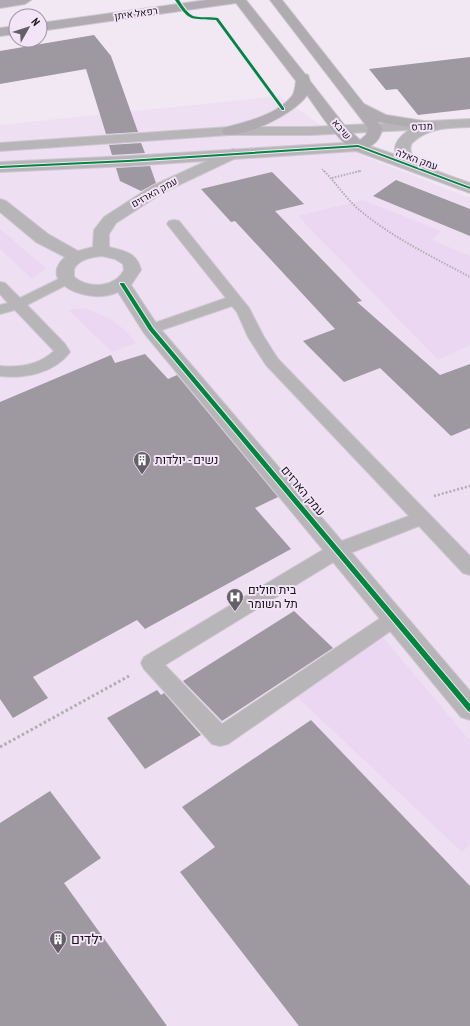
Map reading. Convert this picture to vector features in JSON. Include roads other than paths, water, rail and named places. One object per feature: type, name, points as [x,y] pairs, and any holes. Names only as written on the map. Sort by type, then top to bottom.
[{"type":"main road","points":[[0,4],[25,0]]},
{"type":"main road","name":"רפאל איתן","points":[[48,25],[233,0]]},
{"type":"main road","name":"שיבא","points":[[240,0],[302,78],[340,129],[358,146],[372,137],[375,132],[375,128]]},
{"type":"main road","points":[[276,0],[375,128]]},
{"type":"main road","points":[[229,131],[253,125],[268,118],[297,99],[301,93],[302,78]]},
{"type":"main road","points":[[356,104],[382,119],[430,126]]},
{"type":"street","name":"מנדס","points":[[0,147],[229,131],[375,128],[470,123]]},
{"type":"street","points":[[422,172],[405,159],[402,152],[402,146],[404,140],[412,134],[430,126]]},
{"type":"street","points":[[0,167],[300,151],[358,146]]},
{"type":"street","name":"עמק האלה","points":[[358,146],[422,172],[470,188]]},
{"type":"street","name":"עמק הארזים","points":[[102,251],[100,244],[103,226],[110,220],[158,189],[233,154]]},
{"type":"street","points":[[0,204],[42,238],[77,257]]},
{"type":"street","points":[[102,251],[122,255],[129,260],[133,266],[133,272],[130,278],[122,284],[102,290],[81,288],[67,280],[64,274],[65,268],[69,262],[77,257],[102,251]]},
{"type":"street","name":"עמק הארזים","points":[[122,284],[151,328],[470,709]]},
{"type":"lane","points":[[174,224],[244,311],[256,337],[272,362],[470,568]]},
{"type":"lane","points":[[0,310],[19,304],[67,280]]},
{"type":"lane","points":[[0,286],[60,347],[62,352],[56,359],[38,367],[22,371],[0,370]]},
{"type":"lane","points":[[151,328],[234,300]]},
{"type":"lane","points":[[395,618],[220,737],[151,663],[338,550],[422,518]]},
{"type":"place","name":"נשים - יולדות","points":[[142,475]]},
{"type":"place","name":"בית חולים תל השומר","points":[[235,612]]},
{"type":"place","name":"ילדים","points":[[58,954]]}]
